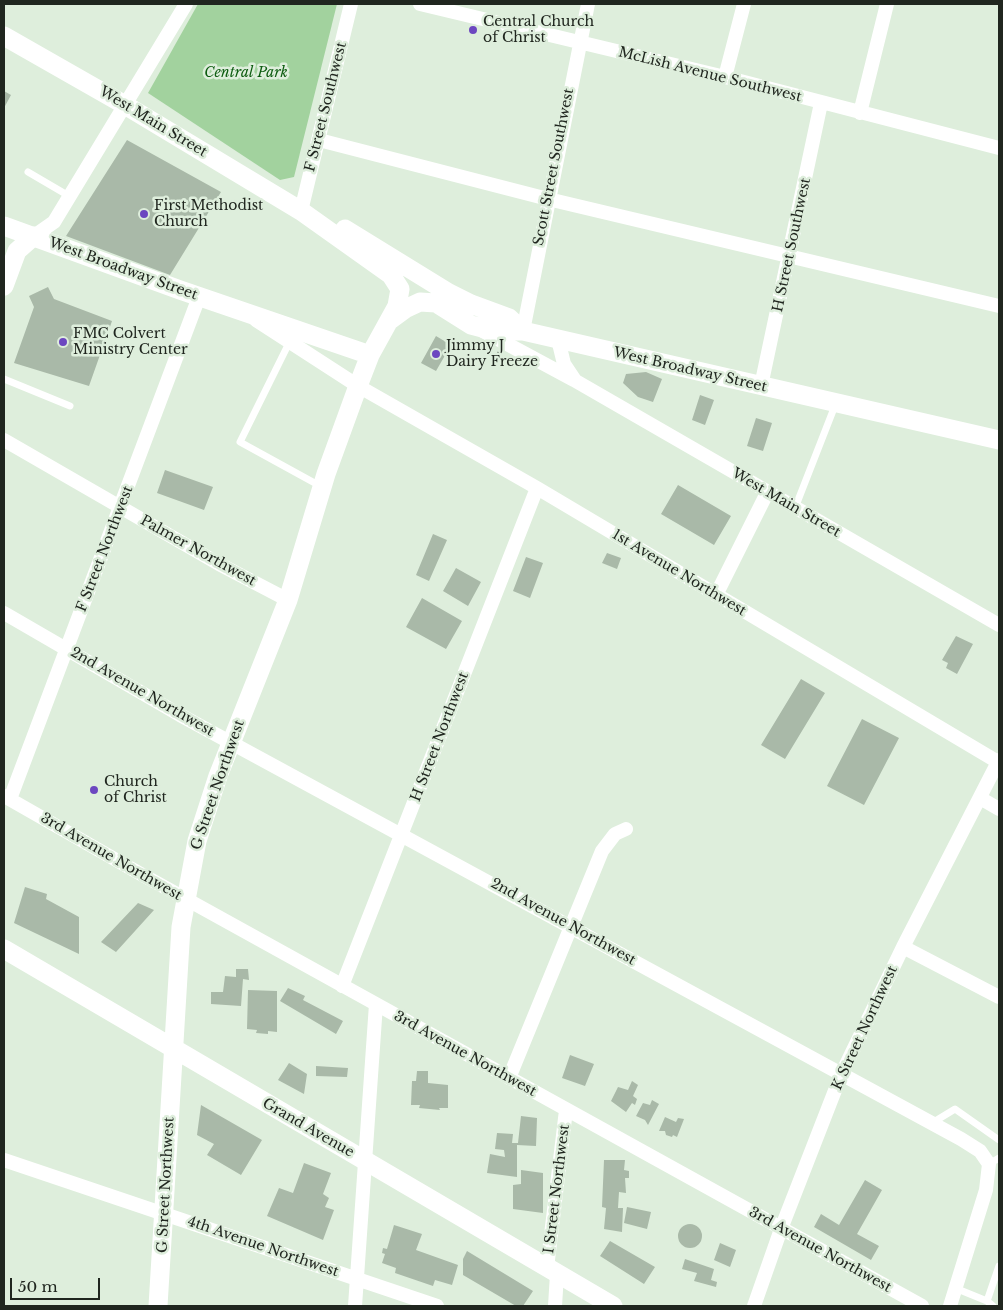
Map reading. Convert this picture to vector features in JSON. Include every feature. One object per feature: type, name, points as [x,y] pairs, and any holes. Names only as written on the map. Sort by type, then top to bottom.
[{"type":"main road","name":"West Main Street","points":[[4,36],[125,105],[301,211],[392,275],[400,289],[397,306],[390,320]]},
{"type":"main road","name":"West Main Street","points":[[301,211],[348,231],[449,293],[471,304],[509,318],[523,331]]},
{"type":"main road","name":"West Broadway Street","points":[[4,226],[199,297],[370,355]]},
{"type":"main road","points":[[4,286],[18,251],[34,236]]},
{"type":"main road","name":"West Broadway Street","points":[[390,320],[405,309],[420,302],[436,303],[471,325],[494,332],[523,331],[999,440]]},
{"type":"main road","name":"G Street Northwest","points":[[158,1306],[165,1214],[178,960],[185,899],[197,841],[232,743],[288,600],[322,487],[358,386],[370,355],[390,320]]},
{"type":"main road","name":"Grand Avenue","points":[[4,949],[613,1306]]},
{"type":"street","points":[[34,236],[54,222],[186,4]]},
{"type":"street","name":"F Street Southwest","points":[[301,211],[351,4]]},
{"type":"street","name":"McLish Avenue Southwest","points":[[420,4],[440,6],[579,43],[726,77],[999,148]]},
{"type":"street","name":"Scott Street Southwest","points":[[523,331],[588,4]]},
{"type":"street","points":[[726,77],[744,4]]},
{"type":"street","points":[[860,112],[887,4]]},
{"type":"street","name":"H Street Southwest","points":[[761,386],[790,257],[821,103]]},
{"type":"street","points":[[318,140],[548,199],[999,306]]},
{"type":"street","name":"F Street Northwest","points":[[7,798],[67,650],[199,297]]},
{"type":"street","name":"West Broadway Street","points":[[243,312],[358,386]]},
{"type":"street","name":"West Main Street","points":[[471,325],[574,380],[767,493],[999,625]]},
{"type":"street","points":[[558,339],[564,364],[574,380]]},
{"type":"street","name":"1st Avenue Northwest","points":[[358,386],[537,488],[999,761]]},
{"type":"street","name":"Palmer Northwest","points":[[4,440],[219,564],[288,600]]},
{"type":"street","name":"H Street Northwest","points":[[342,986],[537,488]]},
{"type":"street","points":[[716,594],[767,493]]},
{"type":"street","name":"2nd Avenue Northwest","points":[[4,613],[232,743],[932,1123],[994,1161],[950,1306]]},
{"type":"street","name":"K Street Northwest","points":[[754,1306],[781,1229],[841,1075],[903,947],[999,761]]},
{"type":"street","name":"3rd Avenue Northwest","points":[[7,798],[185,899],[922,1306]]},
{"type":"street","points":[[980,798],[999,809]]},
{"type":"street","points":[[509,1078],[602,851],[615,834],[626,829]]},
{"type":"street","points":[[903,947],[999,998]]},
{"type":"street","points":[[355,1306],[376,1004]]},
{"type":"street","name":"I Street Northwest","points":[[554,1306],[552,1271],[566,1110]]},
{"type":"street","name":"4th Avenue Northwest","points":[[4,1160],[437,1306]]},
{"type":"lane","points":[[28,172],[69,196]]},
{"type":"lane","points":[[289,343],[240,442],[322,487]]},
{"type":"lane","points":[[4,379],[70,406]]},
{"type":"lane","points":[[795,508],[837,403]]},
{"type":"lane","points":[[932,1123],[955,1109],[999,1140]]},
{"type":"lane","points":[[987,1301],[999,1266]]},
{"type":"lane","points":[[955,1288],[987,1301],[994,1306]]},
{"type":"green space","name":"Central Park","points":[[198,4],[337,4],[294,177],[280,180],[148,93]]},
{"type":"building","points":[[4,91],[11,95],[4,108]]},
{"type":"building","name":"First Methodist Church","points":[[127,140],[221,192],[170,275],[66,236]]},
{"type":"building","name":"FMC Colvert Ministry Center","points":[[48,287],[54,299],[112,321],[89,386],[14,363],[34,307],[29,296]]},
{"type":"building","name":"Jimmy J Dairy Freeze","points":[[436,336],[451,345],[436,371],[421,363]]},
{"type":"building","points":[[646,372],[662,379],[653,402],[638,397],[623,383],[626,374]]},
{"type":"building","points":[[700,395],[714,400],[705,425],[692,420]]},
{"type":"building","points":[[756,418],[772,423],[763,451],[747,446]]},
{"type":"building","points":[[165,470],[213,487],[204,510],[157,493]]},
{"type":"building","points":[[678,485],[731,516],[714,545],[661,514]]},
{"type":"building","points":[[433,534],[447,540],[429,581],[416,575]]},
{"type":"building","points":[[607,553],[621,558],[617,569],[602,563]]},
{"type":"building","points":[[526,557],[543,563],[530,598],[513,591]]},
{"type":"building","points":[[456,568],[481,582],[468,606],[443,591]]},
{"type":"building","points":[[422,598],[462,621],[446,649],[406,627]]},
{"type":"building","points":[[956,636],[973,644],[957,674],[946,668],[948,663],[942,660]]},
{"type":"building","points":[[801,679],[825,693],[785,759],[761,745]]},
{"type":"building","points":[[862,719],[899,738],[864,805],[827,786]]},
{"type":"building","points":[[25,887],[47,894],[46,899],[79,917],[79,954],[14,923]]},
{"type":"building","points":[[138,903],[154,910],[116,952],[101,942]]},
{"type":"building","points":[[236,969],[248,969],[249,980],[243,979],[241,1006],[211,1004],[211,992],[223,992],[225,976],[236,977]]},
{"type":"building","points":[[288,988],[305,996],[303,1000],[343,1021],[336,1034],[280,1001]]},
{"type":"building","points":[[248,990],[277,991],[277,1032],[268,1031],[268,1034],[256,1033],[257,1030],[247,1029]]},
{"type":"building","points":[[570,1055],[594,1064],[585,1086],[562,1078]]},
{"type":"building","points":[[289,1063],[307,1074],[304,1094],[278,1080]]},
{"type":"building","points":[[316,1066],[348,1068],[347,1077],[316,1076]]},
{"type":"building","points":[[417,1071],[428,1071],[428,1083],[448,1085],[448,1108],[439,1108],[440,1110],[419,1108],[420,1105],[411,1105],[412,1081],[416,1081]]},
{"type":"building","points":[[632,1081],[638,1085],[633,1096],[637,1099],[635,1105],[632,1103],[626,1112],[611,1101],[618,1087],[628,1090]]},
{"type":"building","points":[[652,1100],[659,1104],[648,1125],[645,1120],[636,1116],[643,1103],[650,1105]]},
{"type":"building","points":[[201,1105],[262,1140],[241,1175],[207,1155],[214,1144],[197,1135]]},
{"type":"building","points":[[521,1116],[537,1118],[536,1146],[517,1145],[517,1177],[487,1173],[490,1154],[505,1157],[504,1150],[495,1149],[497,1133],[513,1134],[512,1143],[518,1143]]},
{"type":"building","points":[[665,1117],[676,1122],[678,1118],[684,1119],[677,1137],[666,1135],[665,1131],[659,1131]]},
{"type":"building","points":[[604,1160],[625,1160],[624,1170],[629,1171],[629,1178],[625,1178],[626,1193],[619,1192],[618,1208],[623,1208],[622,1232],[604,1229],[606,1208],[602,1207]]},
{"type":"building","points":[[304,1163],[331,1173],[323,1194],[329,1198],[325,1207],[334,1210],[323,1240],[267,1216],[279,1188],[293,1193]]},
{"type":"building","points":[[521,1170],[543,1173],[543,1213],[513,1209],[513,1185],[521,1184]]},
{"type":"building","points":[[865,1180],[882,1190],[857,1234],[879,1246],[871,1260],[814,1227],[821,1214],[839,1225]]},
{"type":"building","points":[[627,1207],[651,1212],[647,1229],[624,1223]]},
{"type":"building","points":[[690,1224],[698,1228],[702,1236],[698,1244],[690,1248],[682,1244],[678,1236],[682,1228]]},
{"type":"building","points":[[394,1225],[422,1234],[416,1250],[458,1265],[452,1285],[435,1280],[433,1286],[395,1273],[396,1268],[382,1263],[385,1254],[382,1253],[383,1248],[387,1249]]},
{"type":"building","points":[[610,1241],[655,1267],[644,1284],[600,1256]]},
{"type":"building","points":[[720,1243],[736,1250],[730,1267],[714,1260]]},
{"type":"building","points":[[467,1251],[533,1291],[523,1306],[516,1306],[463,1275],[463,1259]]},
{"type":"building","points":[[685,1259],[714,1269],[711,1280],[717,1282],[716,1287],[694,1281],[697,1273],[682,1269]]},
{"type":"place","name":"Central Church of Christ","points":[[473,30]]},
{"type":"place","name":"First Methodist Church","points":[[144,214]]},
{"type":"place","name":"FMC Colvert Ministry Center","points":[[63,342]]},
{"type":"place","name":"Jimmy J Dairy Freeze","points":[[436,354]]},
{"type":"place","name":"Church of Christ","points":[[94,790]]}]
